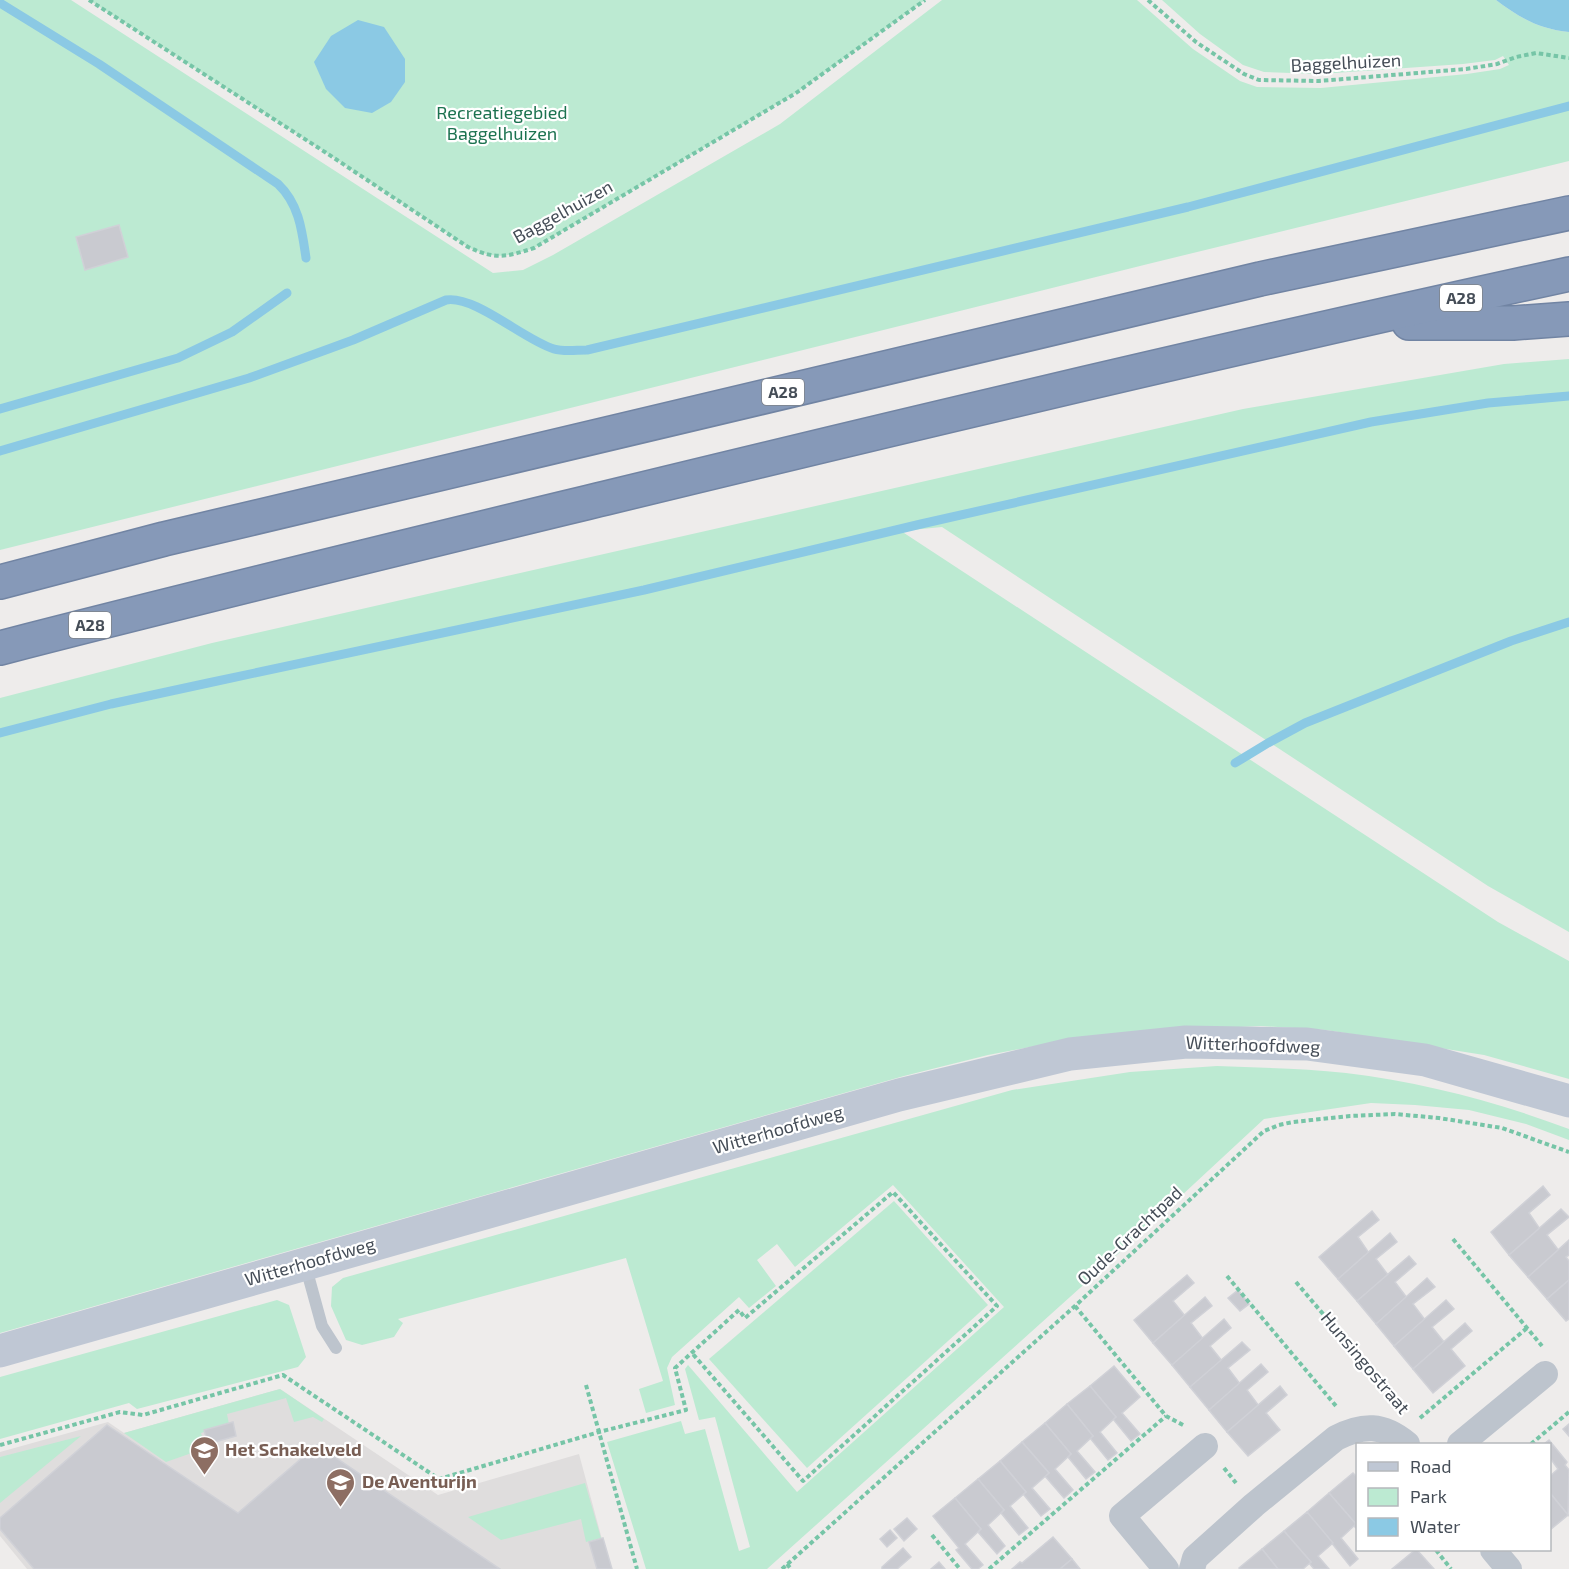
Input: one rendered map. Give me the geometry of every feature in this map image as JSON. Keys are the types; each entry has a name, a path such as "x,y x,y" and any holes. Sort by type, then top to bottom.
{"highway":[{"name":"A28","path":"0,582 175,536 1248,282 1569,213"},
{"name":"A28","path":"0,648 180,601 813,448 1569,274"},
{"name":"A28","path":"1354,322 1513,323 1569,319"}],"street":[{"name":"Witterhoofdweg","path":"0,1351 899,1095 1070,1054 1186,1042 1307,1044 1425,1060 1569,1101"},
{"path":"1461,1443 1547,1365"},
{"name":"Hunsingostraat","path":"1192,1569 1195,1558 1254,1505 1336,1438 1368,1427 1411,1434"},
{"path":"1166,1569 1122,1516 1205,1446"},
{"path":"1494,1551 1509,1569"}],"lane":[{"path":"305,1263 322,1326 336,1348"}],"path":[{"name":"Baggelhuizen","path":"89,0 328,154 468,248 487,256 512,255 534,248 796,93 925,0"},
{"name":"Baggelhuizen","path":"1148,0 1196,42 1244,74 1259,80 1319,81 1466,69 1497,64 1536,53 1569,58"},
{"name":"Oude-Grachtpad","path":"782,1569 1075,1306 1264,1131 1279,1125 1350,1116 1395,1114 1502,1128 1569,1152"},
{"path":"0,1445 120,1412 143,1415 283,1375 439,1479 599,1432 686,1410 675,1368 739,1310 745,1317 893,1192 997,1306 803,1481 692,1353"},
{"path":"1453,1239 1527,1329 1547,1365"},
{"path":"1227,1276 1356,1430"},
{"name":"Hunsingostraat","path":"1296,1282 1407,1414"},
{"path":"1075,1306 1166,1416 1194,1431 1254,1505"},
{"path":"1411,1434 1527,1329"},
{"path":"586,1385 637,1569"},
{"path":"1532,1443 1569,1412"},
{"path":"989,1569 1166,1416"},
{"path":"932,1535 960,1569"},
{"path":"1437,1551 1452,1569"},
{"path":"787,1564 791,1569"}],"shaded area":[{"name":"Het Schakelveld","path":"280,1389 438,1495 579,1454 610,1569 27,1569 0,1536 0,1452 108,1422 124,1433"}],"green space":[{"path":"0,0 71,0 493,273 523,270 553,255 780,124 942,0 1137,0 1193,49 1240,81 1257,87 1321,88 1467,74 1500,69 1509,65 1503,56 1495,60 1463,64 1320,74 1264,72 1243,65 1200,34 1162,0 1496,0 1530,22 1569,32 1569,102 1567,103 1569,103 1569,161 0,550"},
{"name":"Recreatiegebied Baggelhuizen","path":"89,0 925,0 796,93 534,248 501,256 486,254 468,247"},
{"path":"1569,359 1569,932 1488,886 942,527 901,531 1498,922 1569,961 1569,1079 1484,1055 1326,1030 1261,1026 1127,1032 1061,1041 988,1055 904,1076 0,1333 0,698 212,643 1243,409 1504,364"},
{"path":"1217,1066 1330,1071 1403,1082 1487,1102 1569,1129 1569,1140 1526,1124 1469,1110 1415,1105 1371,1103 1264,1119 1139,1235 767,1569 646,1569 607,1442 681,1421 685,1434 705,1429 739,1551 750,1547 715,1417 699,1420 685,1369 688,1365 797,1492 1004,1307 893,1185 795,1267 777,1244 757,1260 776,1286 749,1308 739,1297 672,1357 667,1368 675,1405 646,1413 639,1389 663,1381 626,1258 398,1319 403,1323 394,1337 362,1345 346,1340 331,1306 332,1287 343,1278 1012,1090 1130,1072"},
{"path":"894,1201 988,1305 807,1468 709,1359"},
{"path":"277,1300 289,1305 306,1357 298,1367 137,1409 129,1403 0,1439 0,1377"},
{"path":"280,1389 324,1419 322,1422 313,1417 294,1422 286,1398 227,1414 229,1424 201,1433 206,1448 166,1462 124,1433"},
{"path":"81,1436 0,1503 0,1457"},
{"path":"585,1483 601,1538 586,1542 581,1519 501,1540 468,1517"}],"water":[{"path":"1496,0 1569,0 1569,32 1530,22"},
{"path":"358,20 384,27 405,59 405,82 391,102 372,113 345,108 326,89 314,62 331,36"}],"building":[{"path":"119,225 128,257 85,270 76,237"},
{"path":"1543,1186 1550,1195 1529,1213 1540,1229 1509,1255 1491,1232"},
{"path":"1561,1209 1569,1217 1547,1235 1559,1251 1528,1277 1509,1255"},
{"path":"1372,1211 1379,1220 1358,1237 1369,1253 1338,1279 1319,1257"},
{"path":"1390,1233 1397,1242 1376,1259 1388,1275 1357,1301 1338,1279"},
{"path":"1569,1240 1569,1255 1566,1257 1569,1261 1569,1280 1547,1299 1528,1277"},
{"path":"1409,1256 1416,1264 1395,1282 1407,1298 1376,1324 1357,1301"},
{"path":"1187,1275 1194,1283 1173,1301 1185,1316 1153,1343 1134,1320"},
{"path":"1427,1278 1435,1287 1413,1304 1425,1320 1394,1346 1376,1324"},
{"path":"1569,1280 1569,1319 1566,1321 1547,1299"},
{"path":"1238,1290 1249,1304 1240,1311 1228,1298"},
{"path":"1205,1297 1212,1306 1191,1323 1203,1339 1172,1365 1153,1343"},
{"path":"1446,1300 1454,1309 1432,1327 1444,1342 1413,1369 1394,1346"},
{"path":"1224,1319 1231,1328 1210,1346 1222,1361 1190,1387 1172,1365"},
{"path":"1465,1323 1472,1331 1451,1349 1465,1366 1433,1393 1413,1369"},
{"path":"1242,1342 1250,1350 1228,1368 1240,1384 1209,1410 1190,1387"},
{"path":"1261,1364 1268,1372 1247,1390 1259,1406 1227,1432 1209,1410"},
{"path":"1114,1366 1140,1397 1122,1413 1140,1434 1131,1441 1113,1419 1116,1417 1090,1386"},
{"path":"1090,1386 1116,1417 1100,1432 1117,1453 1108,1460 1090,1438 1093,1436 1067,1404"},
{"path":"1280,1386 1287,1395 1266,1413 1280,1430 1248,1456 1227,1432"},
{"path":"1067,1404 1093,1436 1077,1451 1095,1472 1086,1479 1068,1457 1071,1454 1045,1423"},
{"path":"233,1422 236,1436 208,1444 204,1430"},
{"path":"1045,1423 1071,1454 1055,1469 1073,1490 1064,1498 1045,1476 1049,1473 1022,1442"},
{"path":"1569,1424 1569,1436 1563,1429"},
{"path":"107,1425 238,1513 317,1445 500,1569 34,1569 0,1529 0,1518"},
{"path":"1549,1440 1567,1462 1565,1465 1569,1470 1568,1515 1551,1494 1551,1475 1558,1469 1551,1459 1551,1443 1545,1443"},
{"path":"1022,1442 1049,1473 1032,1488 1050,1509 1041,1516 1023,1494 1026,1492 1000,1461"},
{"path":"1000,1461 1026,1492 1010,1506 1028,1528 1019,1535 1001,1513 1004,1510 978,1479"},
{"path":"1353,1473 1356,1476 1356,1524 1329,1493"},
{"path":"978,1479 1004,1510 988,1525 1005,1546 997,1554 978,1532 981,1529 955,1498"},
{"path":"1329,1493 1356,1524 1341,1538 1358,1559 1350,1566 1307,1512"},
{"path":"1551,1494 1568,1515 1551,1529"},
{"path":"955,1498 981,1529 965,1544 983,1565 978,1569 972,1569 956,1550 959,1548 933,1516"},
{"path":"1307,1512 1333,1543 1318,1556 1329,1569 1314,1569 1309,1563 1311,1562 1284,1531"},
{"path":"907,1518 917,1529 904,1541 894,1529"},
{"path":"890,1530 897,1538 887,1547 880,1539"},
{"path":"1284,1531 1311,1562 1303,1569 1278,1569 1262,1549"},
{"path":"1053,1537 1072,1559 1060,1569 1012,1569 1020,1562 1022,1563"},
{"path":"603,1538 612,1569 597,1569 589,1542"},
{"path":"903,1548 911,1557 897,1569 882,1569 882,1567"},
{"path":"1262,1549 1278,1569 1239,1568"},
{"path":"1414,1551 1418,1551 1434,1569 1392,1569"},
{"path":"1072,1559 1080,1569 1060,1569"},
{"path":"939,1562 945,1569 931,1569"}],"waterway":[{"path":"0,3 99,64 278,184 295,209 306,258"},
{"path":"0,451 249,378 353,340 446,300 458,300 471,304 554,349 587,350 1188,207 1569,106"},
{"path":"0,409 178,358 232,332 287,293"},
{"path":"0,733 111,704 644,590 921,524 1371,422 1488,403 1569,396"},
{"path":"1235,763 1305,723 1511,641 1569,622"}],"place":[{"name":"Het Schakelveld","path":"204,1476"},
{"name":"De Aventurijn","path":"341,1508"}]}
